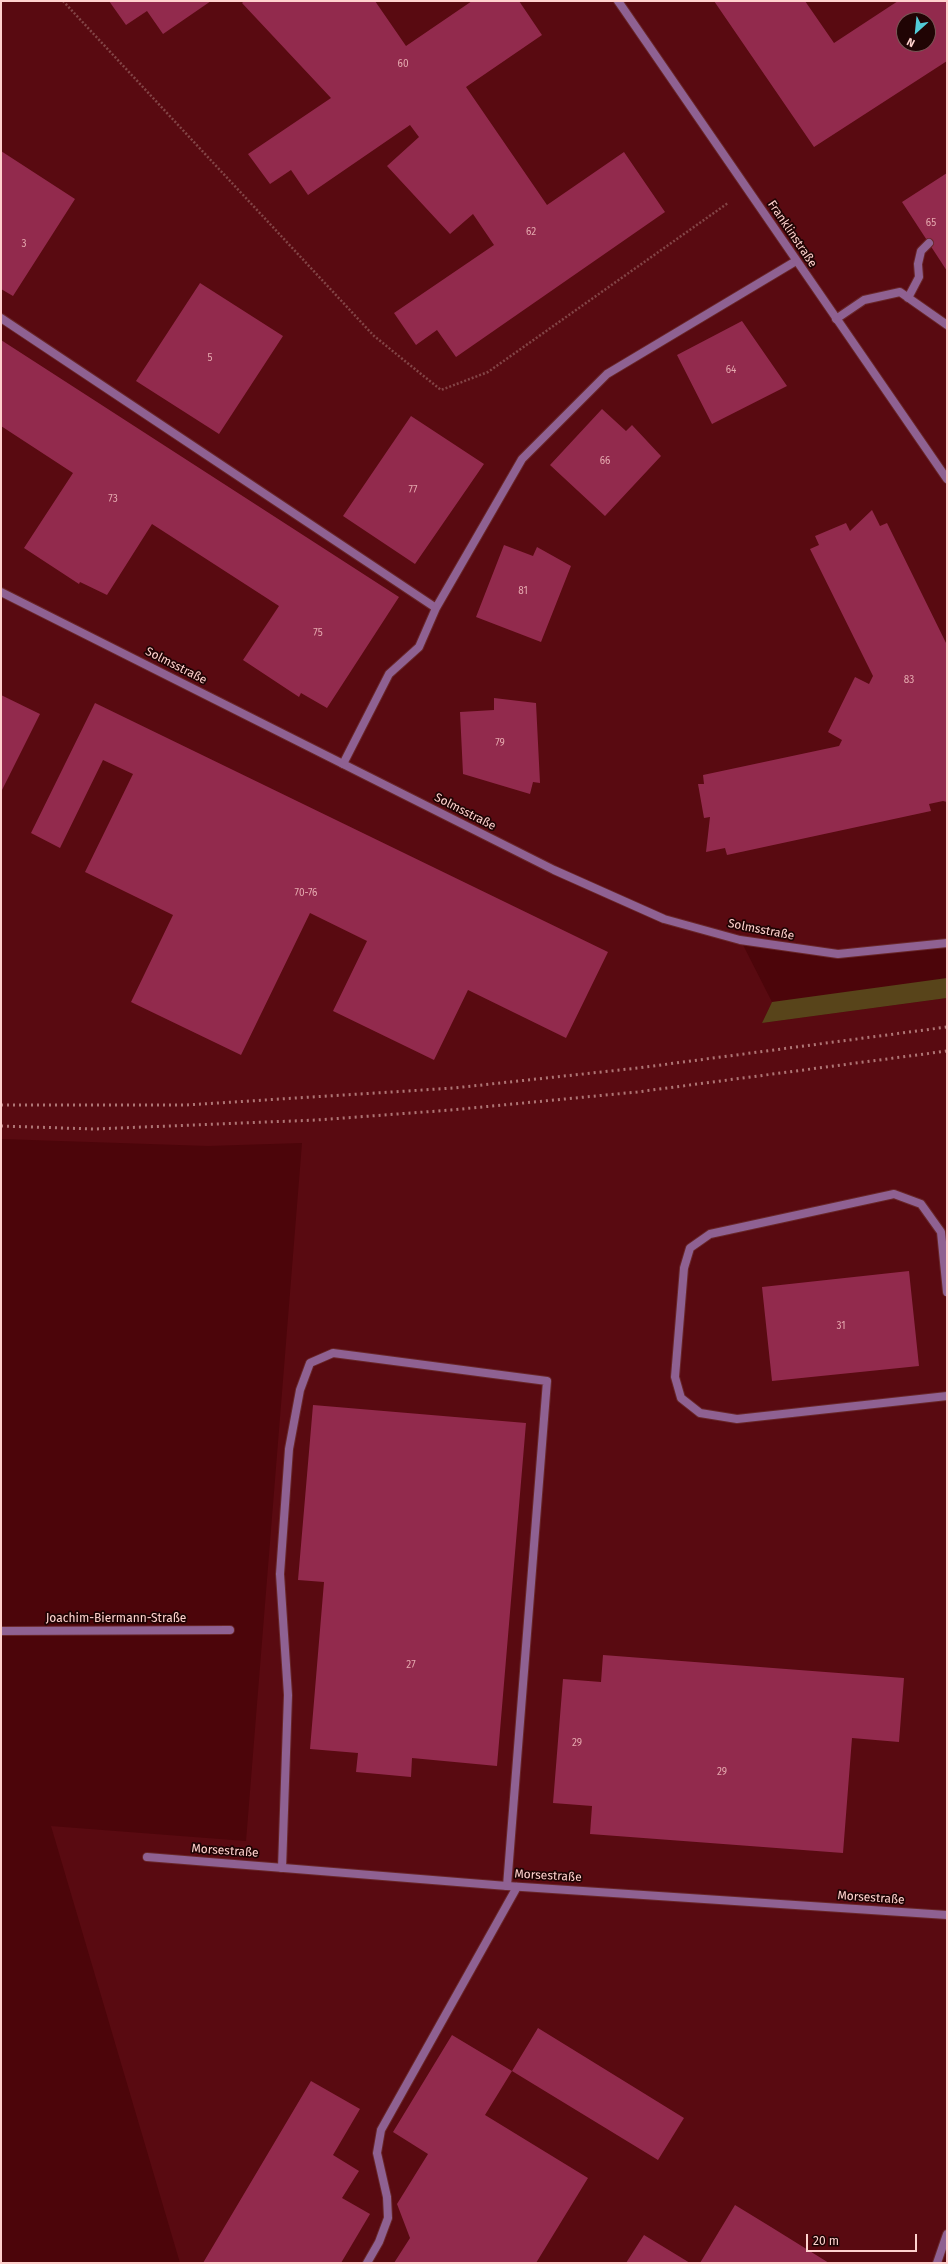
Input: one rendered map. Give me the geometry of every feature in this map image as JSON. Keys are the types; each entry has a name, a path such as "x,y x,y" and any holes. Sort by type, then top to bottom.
{"street":[{"name":"Franklinstraße","path":"618,1 947,479"},
{"path":"908,298 919,277 918,264 921,251 929,243"},
{"path":"343,764 389,674 419,647 436,608 522,459 607,374 796,261"},
{"path":"836,319 864,300 900,292 947,325"},
{"path":"1,318 436,608"},
{"name":"Solmsstraße","path":"1,592 554,870 664,919 740,940 838,954 947,943"},
{"path":"947,1292 941,1232 921,1204 894,1194 710,1234 690,1248 684,1268 675,1376 682,1398 700,1413 737,1419 947,1396"},
{"path":"282,1868 288,1695 280,1574 290,1449 300,1390 310,1363 333,1353 547,1381 507,1886"},
{"name":"Joachim-Biermann-Straße","path":"1,1631 230,1630"},
{"name":"Morsestraße","path":"147,1857 518,1887 947,1915"},
{"path":"367,2263 379,2242 388,2218 387,2197 377,2153 381,2130 518,1887"},
{"path":"936,2263 947,2234"}],"path":[{"path":"63,1 374,336 441,390 488,372 747,190"}],"shaded area":[{"path":"1,1 947,1 947,943 838,954 741,941 772,1002 762,1023 947,998 947,2263 180,2263 51,1826 246,1841 302,1143 208,1146 1,1139"},
{"path":"947,978 947,998 762,1023 772,1002"}],"building":[{"path":"109,1 211,1 163,34 147,11 126,25"},
{"path":"244,1 375,1 406,46 472,1 519,1 542,35 466,87 547,205 624,152 665,212 456,357 437,330 416,345 394,313 494,245 473,214 450,234 387,166 419,137 410,125 308,195 291,170 270,184 248,154 331,98 242,3"},
{"path":"714,1 805,1 834,43 898,1 947,1 947,61 814,147"},
{"path":"1,151 75,199 13,296 1,289"},
{"path":"947,173 947,271 902,202"},
{"path":"200,283 283,336 219,434 136,381"},
{"path":"742,321 787,386 712,424 677,355"},
{"path":"1,340 399,597 327,708 301,693 299,697 243,660 279,606 152,524 107,595 80,582 79,584 24,548 73,473 1,426"},
{"path":"602,409 626,431 632,425 661,456 605,516 550,465"},
{"path":"411,416 484,464 415,564 343,516"},
{"path":"872,510 880,526 887,523 947,645 947,802 943,801 929,804 931,811 727,855 725,848 706,852 710,817 704,818 698,784 704,784 703,775 839,746 842,740 828,732 855,677 869,684 873,676 810,549 819,545 815,536 846,523 850,531"},
{"path":"504,545 533,556 537,547 571,566 541,642 476,617"},
{"path":"1,695 40,714 1,792"},
{"path":"494,698 536,703 540,783 533,782 530,794 463,774 460,712 494,710"},
{"path":"95,703 608,952 566,1038 468,990 434,1060 333,1011 367,941 310,913 241,1055 131,1002 173,915 85,872 133,774 103,760 60,848 31,833"},
{"path":"909,1271 919,1366 772,1381 762,1287"},
{"path":"313,1405 526,1423 497,1766 412,1758 411,1777 356,1772 358,1753 310,1749 324,1582 298,1580"},
{"path":"603,1655 904,1678 899,1742 852,1738 843,1853 590,1834 592,1806 553,1803 563,1679 601,1682"},
{"path":"538,2028 684,2118 658,2160 512,2071"},
{"path":"452,2035 512,2071 485,2115 588,2178 536,2263 394,2263 410,2238 397,2204 428,2154 393,2132"},
{"path":"311,2081 360,2109 333,2155 359,2171 342,2198 370,2214 341,2263 203,2263"},
{"path":"735,2205 771,2227 829,2263 700,2263"},
{"path":"644,2235 690,2263 626,2263"}],"railway":[{"path":"1,1105 186,1105 454,1088 638,1068 947,1027"},
{"path":"1,1126 94,1129 317,1120 451,1110 637,1092 947,1051"}]}
